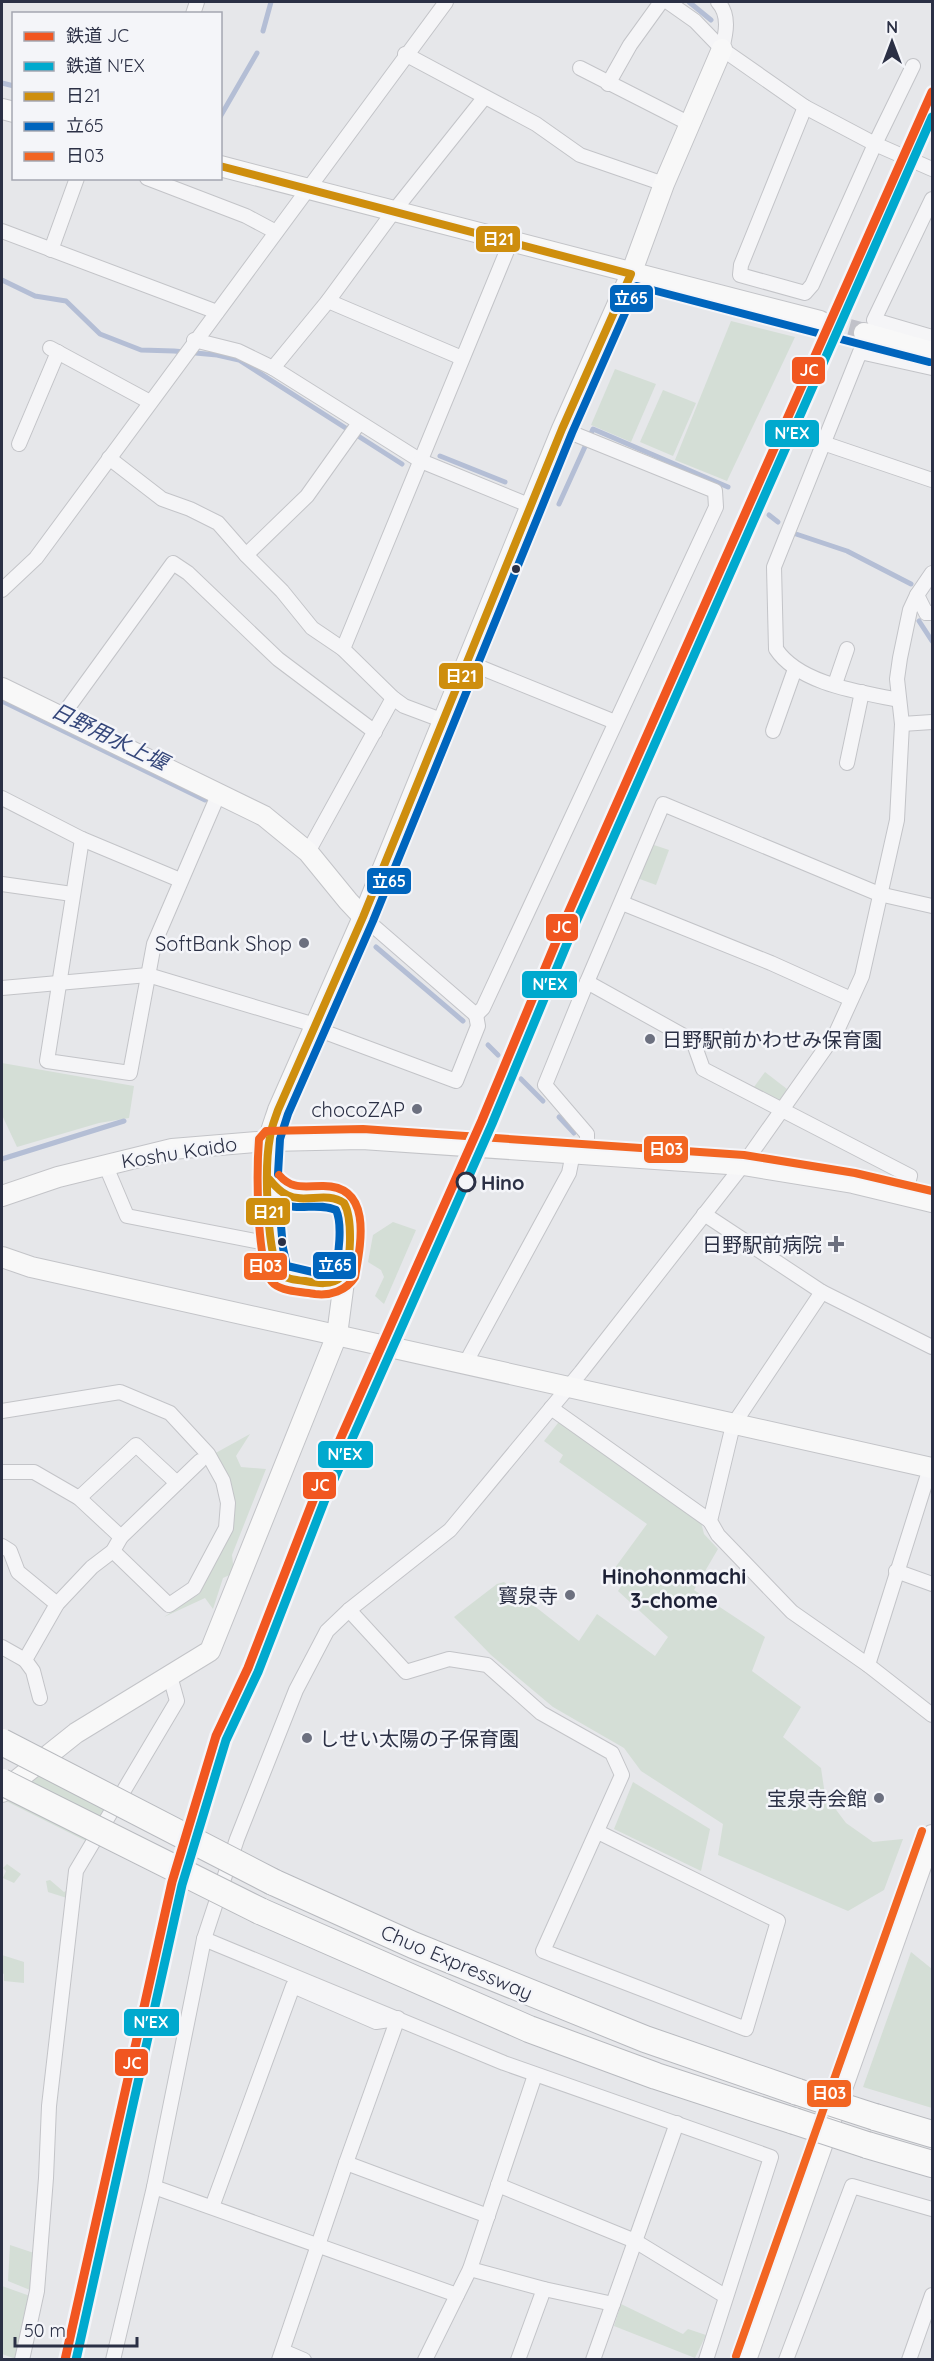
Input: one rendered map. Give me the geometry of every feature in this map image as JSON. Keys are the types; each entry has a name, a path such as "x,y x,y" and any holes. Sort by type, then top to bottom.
{"highway":[{"name":"Chuo Expressway","path":"2,1742 273,1882 413,1945 645,2039 798,2092 933,2134"},
{"name":"Chuo Expressway","path":"2,1782 260,1911 529,2029 656,2076 867,2145 933,2164"}],"street":[{"path":"2,590 36,558 405,54 446,2"},
{"path":"608,84 630,45 661,2"},
{"path":"668,2 695,21 722,49 805,107 875,144 933,169"},
{"path":"345,1274 333,1283 321,1284 279,1274 275,1268 271,1235 269,1141 278,1110 363,916 562,429 631,274 664,184 722,49 726,31 725,9 718,2"},
{"path":"405,54 536,124 580,155 664,184"},
{"path":"805,107 741,265 740,275 805,293 812,285 875,144 913,66"},
{"path":"580,68 690,124"},
{"path":"273,368 328,301 394,211 484,98"},
{"path":"222,167 820,321"},
{"path":"51,250 76,180"},
{"path":"152,180 246,216 276,232"},
{"path":"932,202 874,320 933,337"},
{"path":"2,231 217,312"},
{"path":"343,649 511,241"},
{"path":"328,301 462,358"},
{"path":"864,333 933,352"},
{"path":"189,348 238,351 273,368 355,429 421,461 531,506"},
{"path":"19,444 54,350 150,402"},
{"path":"899,700 862,692 803,674 782,658 776,648 774,567 860,351 933,369"},
{"path":"246,555 307,496 355,429"},
{"path":"476,1015 483,1008 716,507 715,491 562,429"},
{"path":"823,443 933,480"},
{"path":"110,458 162,499 190,509 218,524 282,591 312,628 343,649 404,706 444,721"},
{"path":"62,716 173,563 188,573 278,659 375,732"},
{"path":"113,2360 154,2187 204,1939 237,1839 296,1690 327,1631 349,1610 450,1530 551,1408 743,1165 836,1033 862,976 897,820 902,723 897,679 900,658 910,610 917,595 933,573"},
{"path":"917,595 926,612 933,613"},
{"path":"835,684 847,648"},
{"path":"467,662 615,722"},
{"path":"773,731 795,669"},
{"path":"2,688 264,816 308,852 363,916 476,1015 478,1026 456,1081 315,1026 148,975 60,981 2,988"},
{"path":"848,763 862,692"},
{"path":"308,852 393,698"},
{"path":"902,723 933,722"},
{"path":"82,839 47,1061 130,1073 154,944 219,793"},
{"path":"2,798 82,839 180,880"},
{"path":"469,1356 569,1173 573,1153 586,1143 587,1134 545,1085 663,804 879,894 933,906"},
{"path":"2,884 72,894"},
{"path":"622,903 771,963 851,999"},
{"path":"587,982 693,1041 703,1069 775,1104 782,1111 909,1176 905,1195"},
{"name":"Koshu Kaido","path":"2,1196 57,1177 172,1149 269,1141 362,1139 743,1165 834,1179 933,1202"},
{"path":"105,1164 127,1216 271,1235"},
{"path":"2,1792 76,1733 170,1677 210,1650 336,1335 349,1245 348,1210 341,1200 332,1197 295,1198 286,1195 269,1179"},
{"path":"271,1235 295,1198"},
{"path":"704,1214 822,1292 933,1347"},
{"path":"2,1257 31,1267 336,1335 469,1356 568,1387 931,1468 896,1571 868,1665"},
{"path":"321,1284 337,1299 340,1308"},
{"path":"710,1521 733,1425 822,1292"},
{"path":"2,1411 120,1392 170,1413 208,1454 223,1481 228,1503 226,1528 194,1588 169,1605 113,1551"},
{"path":"551,1408 710,1521 718,1535 792,1611 933,1715"},
{"path":"79,1498 136,1445 177,1483"},
{"path":"25,1660 57,1605 92,1567 113,1551 121,1537 200,1461"},
{"path":"2,1472 34,1472 79,1498 121,1537"},
{"path":"2,1546 10,1551 18,1572 57,1605"},
{"path":"896,1571 933,1584"},
{"path":"349,1610 406,1672 449,1659 487,1665 541,1713 612,1753 622,1775 543,1951 746,2029 778,1921 598,1832"},
{"path":"2,1647 25,1660 33,1671 40,1698"},
{"path":"22,2360 37,2290 49,2106 76,1871 177,1701 170,1677"},
{"path":"746,2360 933,1835"},
{"path":"204,1939 535,2075 771,2157 706,2360"},
{"path":"212,2207 293,1986 376,2022 398,2018"},
{"path":"304,2360 281,2355 398,2018"},
{"path":"425,2360 470,2269 535,2075"},
{"path":"594,2360 677,2123"},
{"path":"346,2163 488,2216"},
{"path":"498,2185 635,2241 725,2296"},
{"path":"786,2360 852,2186 933,2209"},
{"path":"154,2187 457,2295"},
{"path":"470,2269 544,2289 613,2304"},
{"path":"518,2360 544,2289"},
{"path":"909,2360 933,2295"}],"shaded area":[{"path":"731,321 795,337 727,481 675,460"},
{"path":"615,369 656,384 631,442 591,425"},
{"path":"663,390 696,403 673,456 640,442"},
{"path":"651,844 669,850 656,885 637,878"},
{"path":"2,1063 134,1086 129,1118 99,1123 17,1147 2,1115"},
{"path":"765,1072 787,1089 779,1102 754,1087"},
{"path":"393,1222 416,1230 384,1304 375,1296 384,1277 381,1270 368,1262 373,1235"},
{"path":"566,1422 700,1518 704,1534 718,1549 694,1590 765,1637 752,1671 801,1707 783,1737 821,1768 825,1795 846,1823 873,1842 903,1839 884,1890 848,1911 718,1855 723,1824 641,1771 624,1748 553,1707 491,1655 454,1617 497,1584 504,1582 579,1641 597,1614 655,1656 668,1637 618,1591 622,1585 609,1576 647,1524 559,1462 563,1455 544,1441 558,1423"},
{"path":"250,1434 236,1456 241,1467 266,1469 232,1555 234,1573 223,1578 213,1609 205,1598 164,1617 199,1594 227,1532 212,1455"},
{"path":"46,1759 117,1795 86,1841 4,1800"},
{"path":"633,1782 710,1829 701,1871 614,1829"},
{"path":"7,1864 21,1874 14,1883 3,1878 6,1871 3,1868"},
{"path":"50,1880 64,1892 70,1889 70,1899 48,1892 46,1881"},
{"path":"911,1952 932,1969 932,2108 863,2087"},
{"path":"2,1955 24,1962 24,1983 4,1981"},
{"path":"10,2245 34,2253 30,2290 8,2281"},
{"path":"2,2286 30,2296 16,2359 2,2354"},
{"path":"621,2304 683,2334 688,2329 706,2335 695,2358 614,2326"}],"waterway":[{"path":"263,31 271,2"},
{"path":"689,2 711,20"},
{"path":"222,114 257,53"},
{"path":"2,83 12,86"},
{"path":"2,280 35,296 66,301 100,334 141,350 217,355 239,360 402,464"},
{"path":"559,504 593,429 728,487"},
{"path":"440,456 505,482"},
{"path":"769,515 778,522"},
{"path":"796,534 847,551 911,584"},
{"path":"919,621 932,641"},
{"name":"日野用水上堰","path":"2,701 205,800"},
{"name":"日野用水上堰","path":"376,947 463,1021"},
{"name":"日野用水上堰","path":"488,1045 498,1055"},
{"name":"日野用水上堰","path":"521,1079 543,1101"},
{"name":"日野用水上堰","path":"559,1117 574,1133"},
{"path":"2,1159 124,1121"}],"tunnel":[{"path":"820,321 864,333"}],"rail line":[{"name":"JC","path":"65,2360 172,1882 216,1736 248,1668 314,1498 482,1120 566,918 932,92"},
{"name":"N'EX","path":"76,2360 182,1885 226,1740 258,1672 324,1502 492,1124 576,922 932,117"}],"transit line":[{"name":"日21","path":"222,167 631,274 562,429 363,917 272,1127 267,1167 268,1205 271,1243 278,1272 290,1279 324,1283 337,1280 345,1271 349,1252 349,1219 344,1203 330,1198 301,1198 287,1195 269,1179"},
{"name":"立65","path":"278,1174 280,1139 288,1114 373,921 572,433 637,286 929,362"},
{"name":"日03","path":"279,1175 294,1185 338,1188 350,1195 356,1205 361,1233 355,1277 342,1289 321,1294 283,1289 274,1284 268,1275 260,1238 258,1192 259,1139 266,1131 363,1129 744,1155 855,1173 932,1191"},
{"name":"立65","path":"279,1203 293,1207 322,1207 336,1210 339,1240 333,1269 317,1273 287,1266 279,1203"},
{"name":"日03","path":"736,2356 922,1831"}],"place":[{"name":"SoftBank Shop","path":"304,943"},
{"name":"日野駅前かわせみ保育園","path":"650,1039"},
{"name":"chocoZAP","path":"417,1109"},
{"name":"Hino","path":"466,1182"},
{"name":"日野駅前病院","path":"836,1244"},
{"name":"寳泉寺","path":"570,1595"},
{"name":"しせい太陽の子保育園","path":"307,1738"},
{"name":"宝泉寺会館","path":"879,1798"}],"district":[{"name":"Hinohonmachi 3-chome","path":"674,1588"}]}
